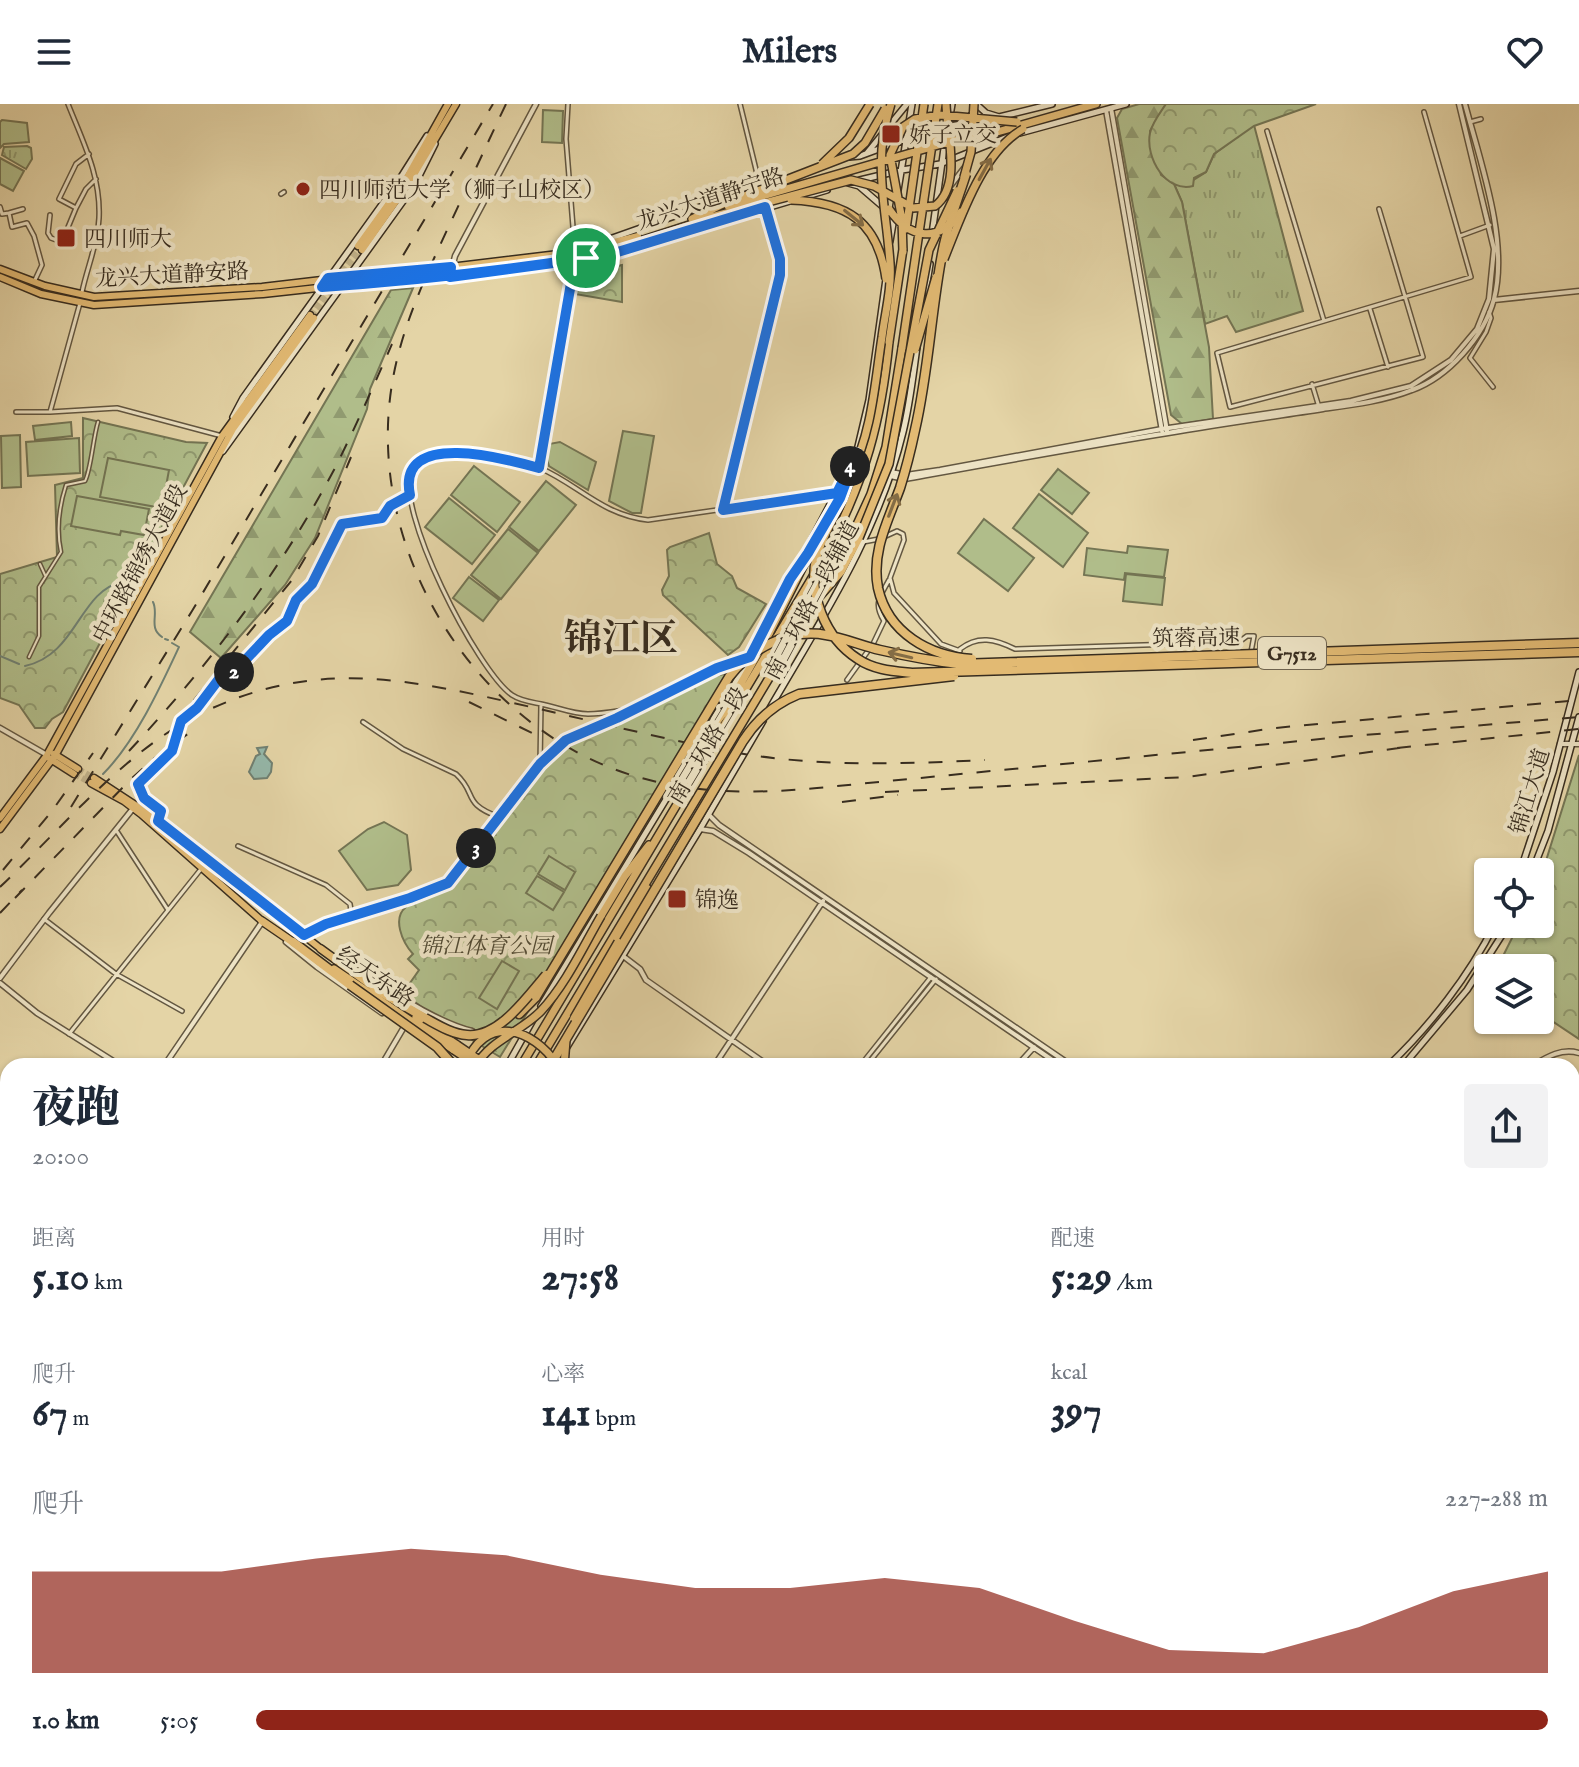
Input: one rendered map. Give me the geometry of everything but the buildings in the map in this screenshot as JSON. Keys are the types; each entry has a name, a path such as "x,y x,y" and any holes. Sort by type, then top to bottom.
{"highway":[{"path":"806,173 837,152 870,104"},
{"path":"708,218 853,154 865,143 890,104"},
{"path":"890,104 881,145 881,193 890,262 887,304 873,397 860,452 816,556 814,580 818,603 834,636 858,659 888,670 912,673 1006,664"},
{"name":"南三环路二段","path":"526,1058 820,565 852,503 868,459 883,398 924,104"},
{"name":"南三环路二段","path":"541,1058 843,555 871,494 886,447 938,104"},
{"path":"692,219 729,207 781,200 851,180 874,186 913,208 935,206 948,191 949,104"},
{"path":"974,104 971,152 943,250 916,429 877,550 876,575 886,611 899,628 922,646 935,652 1006,664"},
{"path":"990,136 1017,122 1080,104"},
{"path":"990,136 1097,104"},
{"path":"811,606 841,572 861,540 889,464 906,383 931,291 971,198 993,156 1017,132 1097,104"},
{"path":"903,252 902,220 890,155 903,127 915,119 940,115 1017,122"},
{"name":"龙兴大道静宁路","path":"729,207 990,136"},
{"path":"906,383 921,282 929,250 966,174"},
{"path":"881,193 898,221 911,231 923,234 943,231 954,222 971,198"},
{"path":"781,200 826,202 850,212 859,220 871,233 882,253 888,286 887,304"},
{"path":"691,758 727,708 770,632 853,470"},
{"path":"825,525 852,503"},
{"path":"468,1058 470,1053 536,997 714,699 740,663 757,649 786,638 825,634 879,650 937,661 1006,664"},
{"name":"筑蓉高速","path":"1006,664 1579,643"},
{"name":"筑蓉高速","path":"1006,664 1579,652"},
{"path":"557,1058 743,741 759,719 778,703 799,694 1006,664"},
{"path":"483,1058 489,1049 518,1030 544,1007 640,854 659,835"},
{"path":"565,1058 569,1028 670,842"},
{"name":"经天东路","path":"262,921 456,1048"},
{"path":"377,990 425,1018 470,1035 491,1029 509,1014 572,939"},
{"path":"293,942 437,1047 446,1058"},
{"name":"经天东路","path":"321,949 456,1048"},
{"path":"490,1036 510,1030 522,1032 541,1044 548,1058"},
{"path":"456,1048 468,1058"},
{"path":"456,1048 474,1058"}],"main road":[{"path":"312,316 328,278 359,249 440,134 456,104"},
{"path":"860,156 868,153 910,104"},
{"name":"南三环路二段辅道","path":"511,1058 750,657 856,455 869,400 890,240 908,138 910,104"},
{"name":"南三环路二段辅道","path":"557,1058 709,815 861,540 890,474 910,398 949,104"},
{"path":"974,104 986,113 1000,117"},
{"path":"575,256 615,235 709,206 824,162 860,156 933,129 1052,104"},
{"path":"586,258 598,258 848,183 940,164 990,136 1126,104"},
{"path":"353,279 359,249 401,188 447,106"},
{"path":"848,183 859,186 888,211 890,240"},
{"path":"894,221 900,208 910,198 918,197 925,200 934,216"},
{"name":"龙兴大道静宁路","path":"342,285 353,279 451,267 575,256 586,258 708,218"},
{"name":"龙兴大道静宁路","path":"353,279 413,281 575,256 692,219"},
{"name":"龙兴大道静安路","path":"0,269 94,305 270,294 342,285"},
{"name":"龙兴大道静安路","path":"0,277 41,294 80,299 262,287 328,278 353,279"},
{"path":"312,316 342,285"},
{"name":"中环路锦绣大道段","path":"0,829 49,758 222,436 312,316"},
{"name":"中环路锦绣大道段","path":"56,754 233,429 312,316"},
{"name":"锦江大道","path":"1525,858 1536,831 1579,672"},
{"name":"锦江大道","path":"1537,858 1576,741 1579,717"},
{"path":"56,754 76,772 49,758 56,754"},
{"name":"中环路锦绣大道段","path":"0,818 49,758"},
{"name":"经天东路","path":"93,781 158,821 321,949"},
{"name":"经天东路","path":"135,806 262,921"},
{"path":"1396,1058 1425,1027 1487,938"},
{"path":"1410,1058 1467,990 1500,938"}],"street":[{"path":"50,412 99,220 96,179 68,104"},
{"path":"450,277 451,267 536,104"},
{"path":"539,468 575,256 566,139 568,104"},
{"path":"723,510 780,275 780,259 740,104"},
{"path":"890,474 905,479 1164,431 1319,408 1411,386 1451,360 1477,329 1492,300 1492,224 1470,122 1462,104"},
{"path":"1462,104 1492,224"},
{"path":"1109,109 1164,431"},
{"path":"1379,209 1405,297 1423,357 1230,407 1217,353 1369,308 1405,297 1471,277 1424,112"},
{"path":"1470,122 1481,119"},
{"path":"1267,131 1324,321"},
{"path":"935,206 990,136"},
{"path":"76,208 59,199 76,164 89,154"},
{"path":"823,191 830,182 824,162"},
{"path":"50,215 48,233 59,241 64,237 90,183 96,179"},
{"path":"0,207 2,214 23,209"},
{"path":"9,213 12,227 27,223 34,236 42,265 34,282"},
{"path":"1460,236 1492,224"},
{"path":"1492,300 1579,291"},
{"path":"1369,308 1388,367"},
{"path":"1487,311 1491,318 1486,332 1470,358 1493,387"},
{"path":"1312,384 1319,408"},
{"path":"16,412 117,408 222,436"},
{"path":"29,657 41,624 37,599 39,587 61,552 58,523 66,485 85,481 98,422"},
{"path":"634,709 586,714 521,700 510,694 486,666 431,564 410,495 412,468 426,457 464,453 539,468 623,517 648,520 837,493"},
{"path":"790,579 840,498 856,455"},
{"path":"158,821 161,811 144,798 138,784 172,751 181,721 197,708 219,679 234,672 287,621 296,600 312,584 342,524 382,518 390,506 410,495"},
{"path":"847,680 884,621 877,604 904,540 903,534 897,531 878,540 861,540"},
{"path":"40,564 46,576"},
{"path":"890,578 900,603 930,629 941,644 960,649"},
{"path":"960,649 971,641 999,641 1015,649 1239,642 1247,636 1254,636 1248,664"},
{"path":"960,649 969,673"},
{"path":"304,935 326,924 448,883 540,764 566,740 717,668 750,657"},
{"path":"540,764 541,704"},
{"path":"363,722 403,749 456,774 475,804 499,817"},
{"path":"0,728 49,758"},
{"path":"1561,741 1576,741"},
{"path":"108,1058 69,1034 0,980 44,919 135,806"},
{"path":"709,815 712,821 934,978 1058,1058"},
{"path":"700,829 713,831 824,900"},
{"path":"116,830 168,910"},
{"path":"238,846 326,885 350,904 352,917"},
{"path":"69,1034 202,868"},
{"path":"719,1058 824,900"},
{"path":"44,919 116,974 182,1011"},
{"path":"169,1058 262,921 317,967 447,1058"},
{"path":"321,949 459,1028 522,1037"},
{"path":"623,956 640,969 646,980 757,1058"},
{"path":"869,1058 934,978"},
{"path":"386,1058 404,1027"},
{"path":"471,1058 476,1044 472,1031"},
{"path":"1024,1058 1035,1045"},
{"path":"1035,1045 1051,1058"},
{"path":"1547,1058 1570,1050 1579,1053"}],"green space":[{"path":"1139,104 1166,104 1150,131 1161,175 1174,184 1182,202 1209,347 1213,419 1182,424 1171,415 1117,118 1122,109"},
{"path":"1166,104 1316,104 1254,126 1214,154 1206,172 1194,178 1193,186 1183,187 1166,179 1151,153 1151,129"},
{"path":"543,110 563,111 562,143 542,142"},
{"path":"2,120 27,123 29,142 4,144 0,148"},
{"path":"1254,125 1303,311 1236,332 1227,316 1205,324 1182,202 1174,184 1184,186 1206,172 1214,154"},
{"path":"4,147 31,148 32,159 26,169 2,155"},
{"path":"0,158 24,171 13,191 0,184"},
{"path":"622,265 622,302 575,294 586,274"},
{"path":"413,288 370,389 367,409 315,538 285,585 221,658 190,632 391,290"},
{"path":"83,418 186,442 207,443 63,712 45,728 35,728 19,705 0,698 0,574 57,557 55,485 83,478"},
{"path":"71,422 72,436 35,440 33,426"},
{"path":"623,431 654,436 641,513 632,513 609,501"},
{"path":"20,435 21,487 2,488 1,436"},
{"path":"79,438 80,473 28,476 26,442"},
{"path":"560,442 596,462 588,490 549,466 546,456 549,444"},
{"path":"108,458 169,470 162,508 100,497"},
{"path":"474,466 520,502 497,532 451,495"},
{"path":"1058,469 1089,493 1072,514 1041,490"},
{"path":"546,481 576,505 539,551 509,527"},
{"path":"1039,494 1088,533 1063,567 1013,528"},
{"path":"77,496 149,509 144,535 121,531 120,535 71,526"},
{"path":"449,498 495,535 472,564 425,527"},
{"path":"984,519 1034,558 1008,591 958,553"},
{"path":"508,529 538,553 501,599 471,575"},
{"path":"709,533 717,564 732,576 737,588 766,604 739,647 728,655 663,595 662,590 669,576 667,550"},
{"path":"1128,546 1168,550 1164,577 1125,573 1124,580 1084,575 1087,548 1127,553"},
{"path":"1126,574 1165,578 1162,605 1123,601"},
{"path":"469,577 499,600 483,621 453,598"},
{"name":"锦江体育公园","path":"737,671 500,1057 439,1020 403,993 419,970 408,959 413,954 400,930 405,902 453,882 562,745 649,708 711,677"},
{"path":"1579,755 1579,1039 1554,1022 1554,954 1504,954 1512,938 1554,938 1554,858 1547,858"},
{"path":"384,822 407,835 411,870 398,885 367,890 339,851 368,829"},
{"path":"549,856 575,872 565,890 538,874"},
{"path":"537,876 564,892 553,910 526,893"},
{"path":"502,961 519,971 497,1009 479,998"}],"shaded area":[{"path":"267,747 264,754 272,763 271,772 267,778 254,779 249,772 260,754 257,748"}],"waterway":[{"path":"25,666 42,660 56,650 96,597 122,582"},
{"path":"153,602 156,629 162,637"},
{"path":"103,774 126,746 155,697 179,647 172,643"},
{"path":"0,656 19,664"}],"tunnel":[{"path":"310,315 358,246"},
{"path":"314,318 362,250"},
{"path":"78,769 94,778"},
{"path":"74,774 91,783"}],"railway":[{"path":"71,807 192,611 493,104"},
{"path":"506,104 430,267 407,324 392,384 388,446 396,507 414,567 442,622 478,673 523,716 574,751 631,775 677,786 724,791 770,791 1579,717"},
{"path":"129,751 215,651 292,543 336,466 392,344"},
{"path":"176,722 292,580 318,536 351,457"},
{"path":"0,887 120,770 173,729 243,696 284,685 325,679 405,682 446,689 686,743 800,761 923,763 985,760"},
{"path":"1193,740 1275,728 1579,700"},
{"path":"469,702 534,734"},
{"path":"1397,748 1579,729"},
{"path":"15,898 130,780 189,733"},
{"path":"885,792 1187,777 1406,747"},
{"path":"3,870 52,811 93,753"},
{"path":"842,802 898,795"},
{"path":"0,913 22,890"}],"place":[{"name":"娇子立交","path":"891,134"},
{"name":"四川师范大学（狮子山校区）","path":"303,189"},
{"name":"四川师大","path":"66,238"},
{"name":"锦逸","path":"677,899"}],"district":[{"name":"锦江区","path":"621,638"}],"route":[{"path":"586,258 450,277 322,287 328,278 451,267 450,277 575,260 539,468 464,453 441,454 417,462 410,474 410,495 390,506 382,518 342,524 312,584 296,600 287,621 234,672 219,679 197,708 181,721 172,751 138,784 144,798 161,811 158,821 304,935 326,924 448,883 553,749 576,734 617,718 717,668 750,657 790,579 840,498 856,455 837,493 723,510 780,275 780,259 765,207 598,258 586,258"}]}
